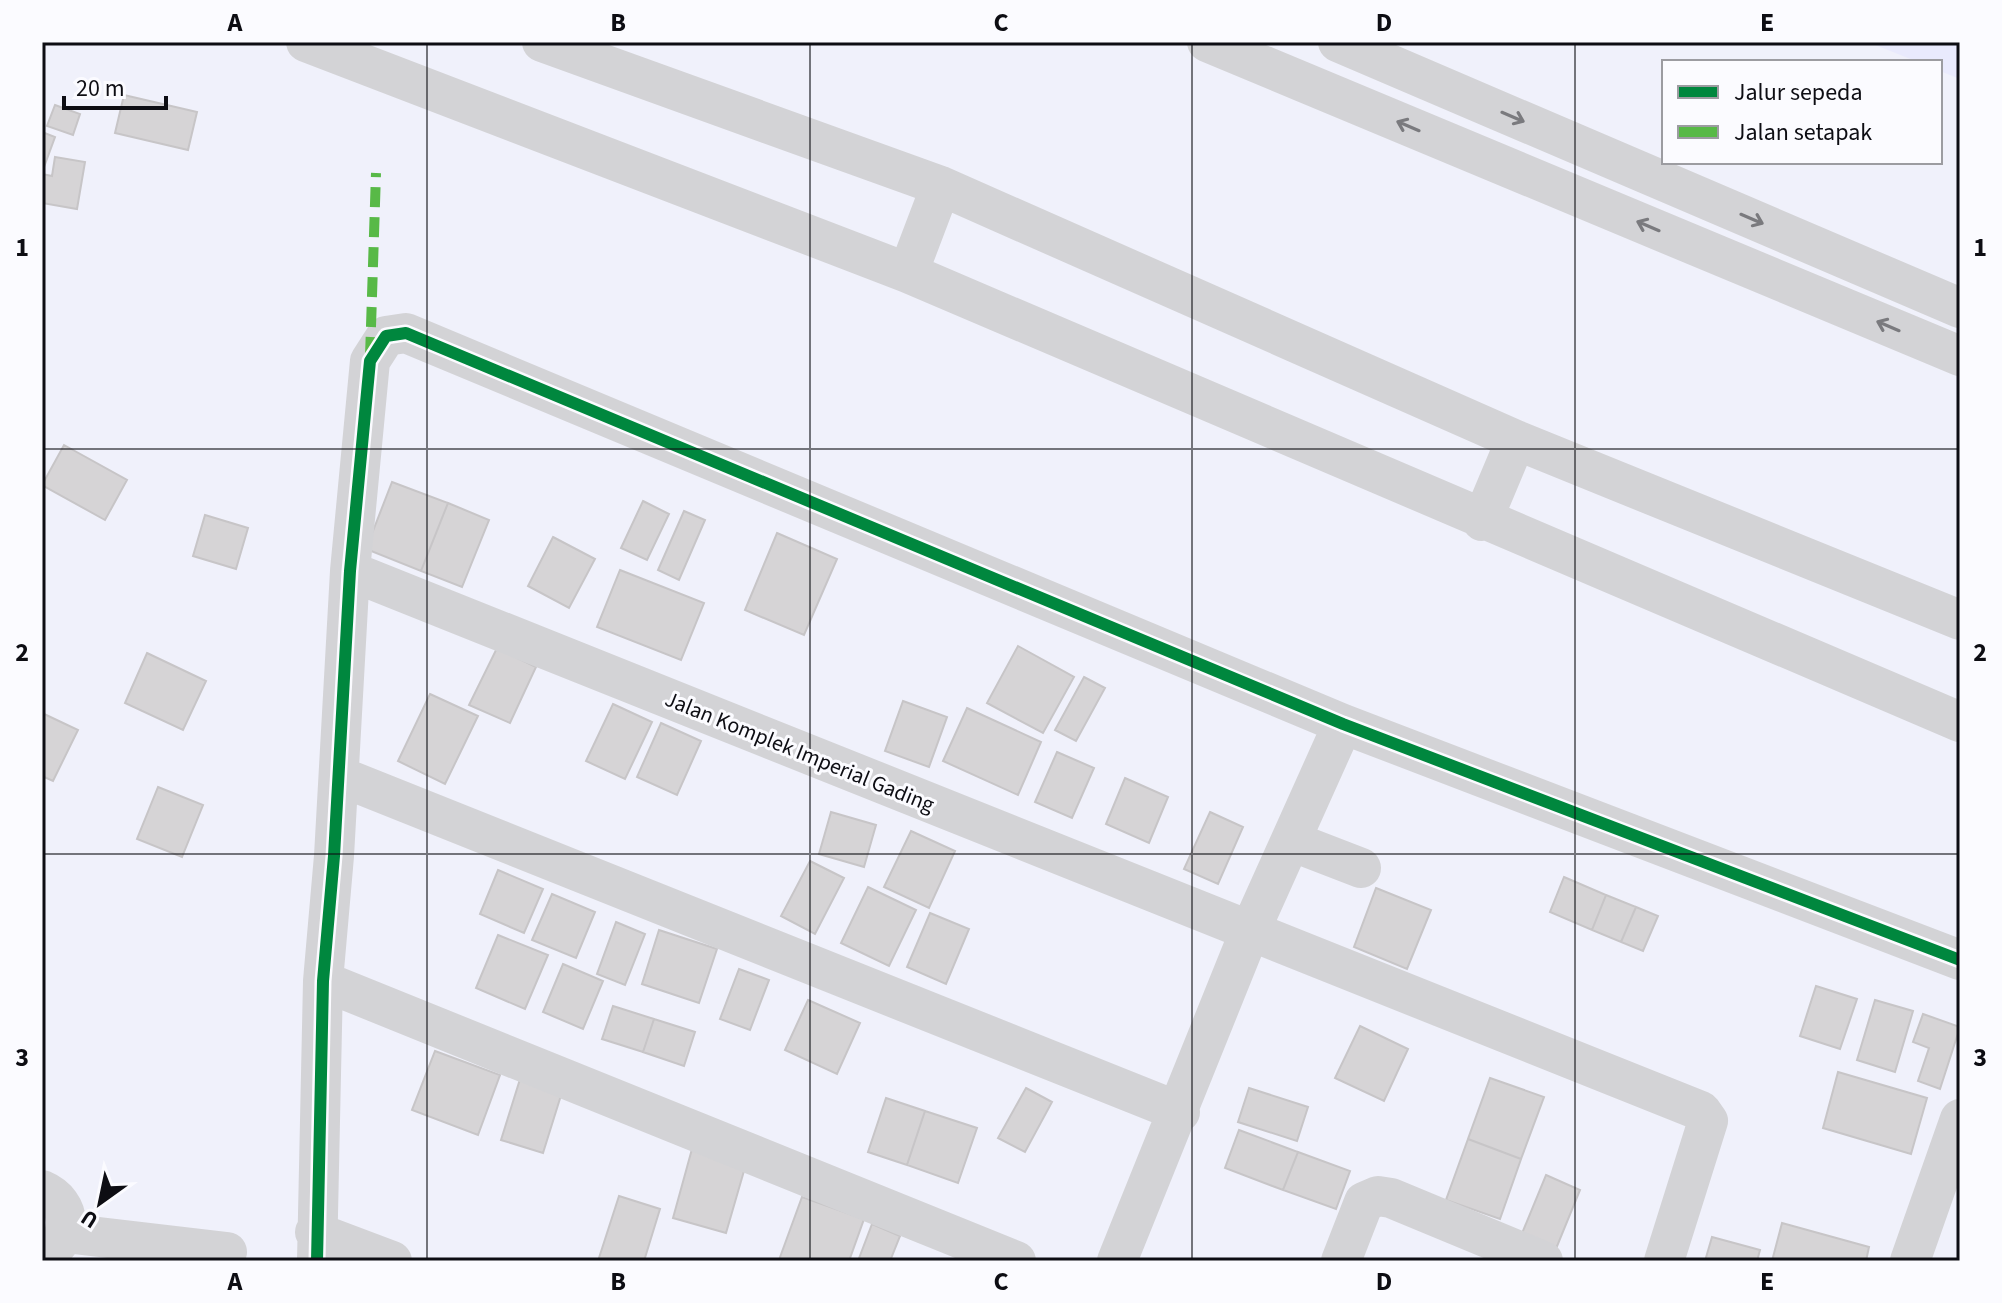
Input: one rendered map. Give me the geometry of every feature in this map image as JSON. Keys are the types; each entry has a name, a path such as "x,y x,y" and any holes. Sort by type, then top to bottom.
{"street":[{"path":"306,42 908,273 1482,521 1960,722"},
{"path":"542,42 941,186 1516,440 1960,620"},
{"path":"1207,42 1266,53 1960,356"},
{"path":"1338,42 1960,308"},
{"path":"908,273 941,186"},
{"path":"392,1261 316,1246 323,981 339,776 350,571 370,361 386,336 406,333 1343,724 1960,960"},
{"path":"1482,521 1516,440"},
{"name":"Jalan Komplek Imperial Gading","path":"350,571 1706,1115 1708,1121 1664,1261"},
{"path":"1117,1261 1180,1112 1250,931 1343,724"},
{"path":"339,776 1180,1112"},
{"path":"1291,841 1361,868"},
{"path":"323,981 1016,1261"},
{"path":"1911,1261 1960,1119"},
{"path":"42,1190 61,1203 65,1212 54,1244 227,1252"},
{"path":"1341,1261 1364,1202 1378,1196 1391,1198 1543,1261"}],"shaded area":[{"path":"1868,42 1960,42 1960,79 1942,72 1942,60 1913,60"}],"building":[{"path":"124,95 197,112 188,150 115,133"},
{"path":"55,105 80,114 73,135 47,126"},
{"path":"42,132 55,137 44,167 42,167"},
{"path":"55,157 85,162 77,209 42,203 42,174 52,176"},
{"path":"64,445 127,480 105,520 42,485"},
{"path":"392,482 448,503 421,571 366,549"},
{"path":"643,501 669,514 647,560 621,548"},
{"path":"448,503 489,520 462,587 421,571"},
{"path":"684,511 705,520 679,580 658,570"},
{"path":"205,515 248,528 236,569 193,556"},
{"path":"777,533 837,559 804,635 745,610"},
{"path":"553,537 595,559 569,608 528,586"},
{"path":"620,570 704,603 681,660 597,627"},
{"path":"1018,646 1074,677 1043,733 987,703"},
{"path":"497,648 536,667 510,723 469,705"},
{"path":"147,653 206,681 183,730 125,703"},
{"path":"1084,677 1105,688 1076,741 1055,730"},
{"path":"430,694 478,716 445,784 398,761"},
{"path":"903,701 947,717 929,767 885,751"},
{"path":"613,704 652,722 625,779 586,761"},
{"path":"967,708 1041,742 1018,795 943,761"},
{"path":"42,713 78,730 53,781 42,776"},
{"path":"661,723 701,741 677,795 637,777"},
{"path":"1057,752 1094,768 1072,818 1035,802"},
{"path":"1125,778 1168,797 1149,843 1106,824"},
{"path":"158,787 203,805 182,857 137,839"},
{"path":"831,812 876,825 864,867 819,854"},
{"path":"1210,812 1243,827 1218,884 1184,869"},
{"path":"911,831 955,851 929,908 884,887"},
{"path":"810,861 844,878 815,934 781,916"},
{"path":"498,870 543,889 524,933 480,914"},
{"path":"1564,877 1606,895 1592,930 1550,912"},
{"path":"868,887 916,910 889,966 841,943"},
{"path":"1376,888 1431,910 1407,969 1354,947"},
{"path":"552,894 595,912 576,958 532,940"},
{"path":"1606,895 1636,907 1621,942 1592,930"},
{"path":"1636,907 1658,916 1643,951 1621,942"},
{"path":"930,913 969,929 946,984 907,967"},
{"path":"616,922 645,934 625,985 597,974"},
{"path":"659,930 717,949 699,1003 642,984"},
{"path":"498,935 548,955 525,1009 476,988"},
{"path":"563,964 603,981 583,1029 543,1012"},
{"path":"739,969 769,980 750,1030 720,1019"},
{"path":"1816,986 1857,999 1840,1049 1800,1036"},
{"path":"808,1000 860,1023 837,1074 785,1050"},
{"path":"1875,1000 1913,1011 1895,1072 1857,1060"},
{"path":"613,1006 654,1019 643,1052 602,1039"},
{"path":"1923,1014 1960,1027 1940,1089 1918,1081 1929,1048 1913,1042"},
{"path":"654,1019 695,1032 684,1066 643,1052"},
{"path":"1360,1026 1408,1049 1384,1101 1335,1078"},
{"path":"435,1051 500,1075 478,1135 412,1110"},
{"path":"1838,1072 1927,1098 1911,1154 1823,1128"},
{"path":"521,1076 563,1089 543,1153 501,1140"},
{"path":"1490,1078 1544,1097 1521,1159 1468,1139"},
{"path":"1026,1088 1052,1102 1025,1152 998,1138"},
{"path":"1249,1088 1308,1107 1297,1141 1238,1122"},
{"path":"886,1098 925,1111 907,1165 868,1152"},
{"path":"925,1111 977,1128 958,1183 907,1165"},
{"path":"1239,1130 1298,1152 1283,1190 1225,1168"},
{"path":"1468,1139 1521,1159 1500,1219 1446,1200"},
{"path":"692,1149 746,1164 726,1233 673,1218"},
{"path":"1298,1152 1350,1171 1336,1209 1283,1190"},
{"path":"1546,1175 1580,1190 1551,1261 1516,1248"},
{"path":"619,1196 660,1209 644,1261 598,1261"},
{"path":"802,1197 864,1219 849,1261 779,1260"},
{"path":"1782,1223 1869,1247 1866,1261 1772,1261"},
{"path":"872,1224 900,1236 890,1261 858,1261"},
{"path":"1712,1237 1760,1250 1757,1261 1705,1261"}],"marked path":[{"path":"370,357 376,173"}],"cycle path":[{"path":"317,1261 323,981 334,856 350,571 370,361 386,336 406,333 1343,724 1960,960"}]}
